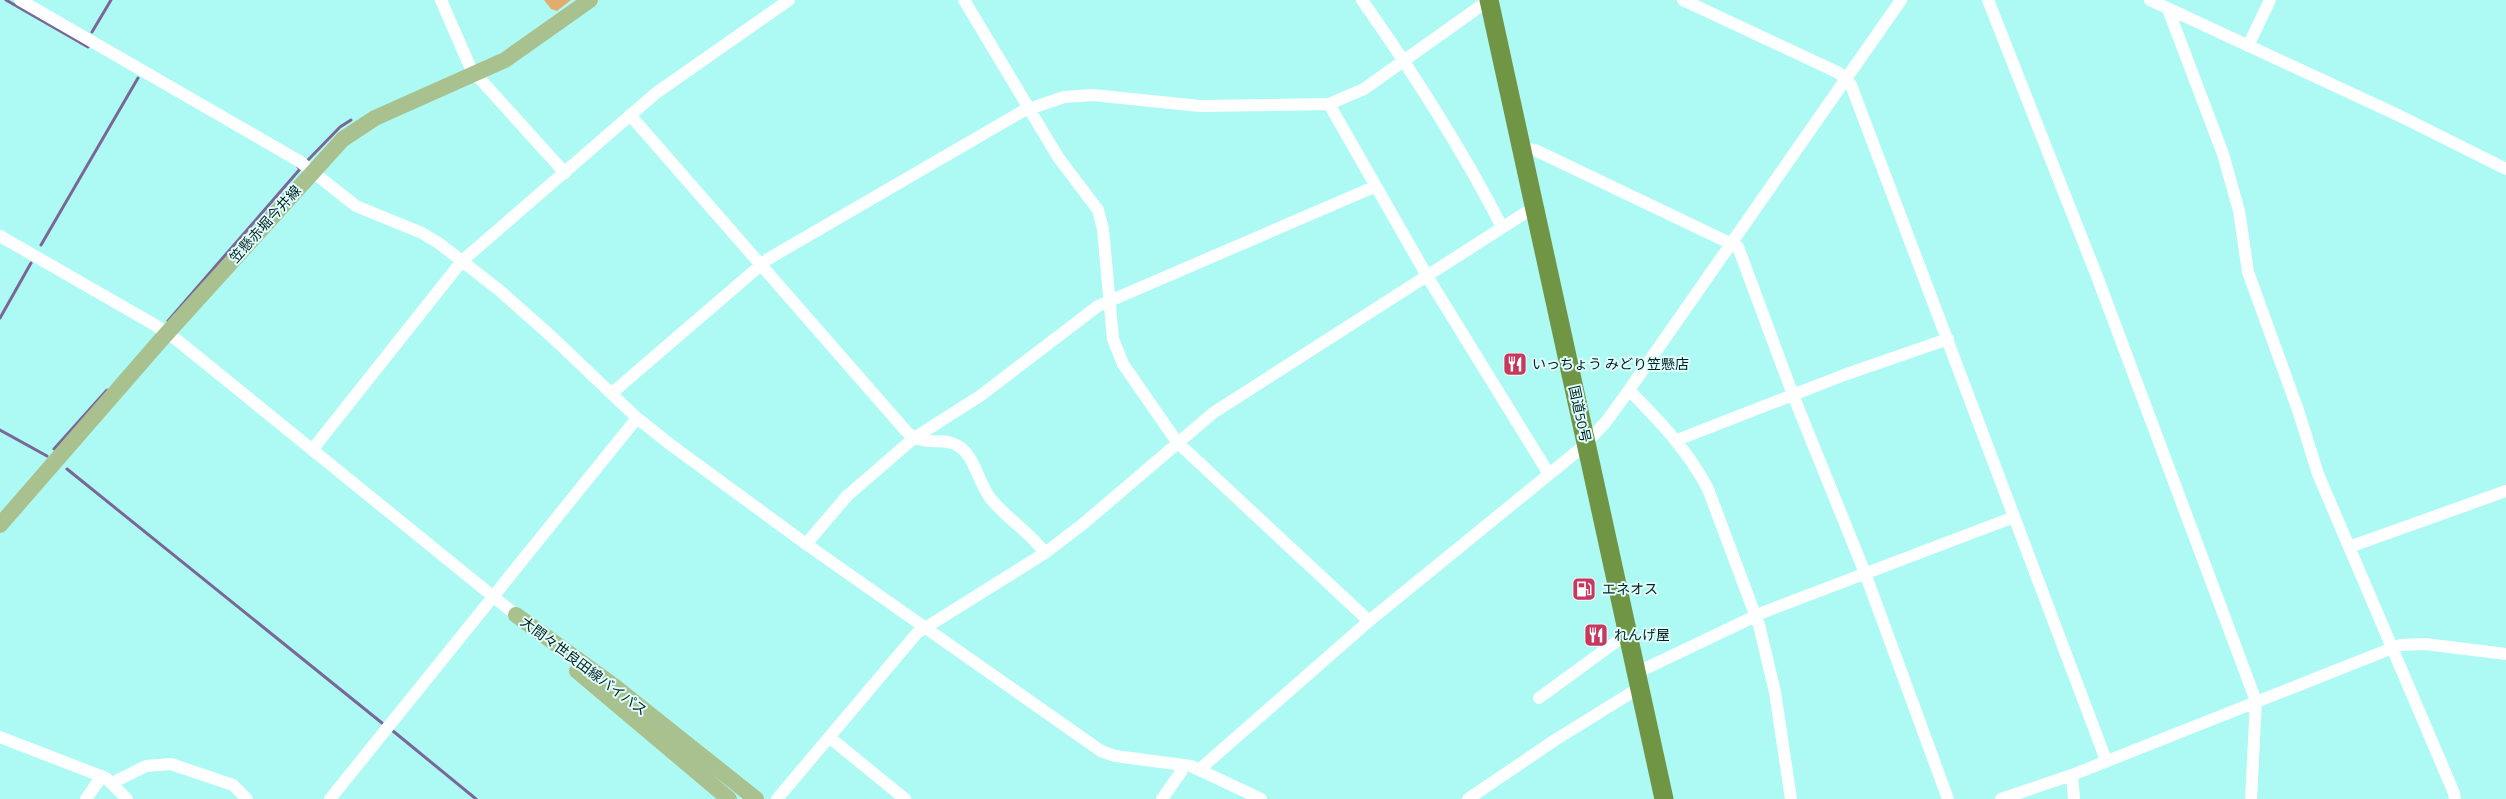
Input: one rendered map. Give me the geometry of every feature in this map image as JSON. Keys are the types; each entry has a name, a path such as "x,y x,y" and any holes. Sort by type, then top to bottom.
{"highway":[{"name":"国道50号","path":"1489,0 1664,799"}],"main road":[{"name":"笠懸赤堀今井線","path":"0,525 312,170 343,139 363,124 476,75 518,52 590,0"},
{"name":"大間々世良田線バイパス","path":"516,615 602,694 729,799"},
{"name":"大間々世良田線バイパス","path":"516,615 614,686 756,799"}],"street":[{"path":"20,0 312,170 356,206 422,233 462,261 546,331 637,418 700,467 806,544 1101,751 1115,756 1200,769 1261,799"},
{"path":"441,0 476,75 564,173"},
{"path":"312,450 462,261 676,76 789,0"},
{"path":"964,0 1058,156 1098,210 1113,338 1119,358 1178,442 1369,622"},
{"path":"1362,0 1405,60 1466,159 1502,227"},
{"path":"612,393 761,265 884,191 1029,108 1064,97 1093,95 1200,106 1329,104 1364,89 1489,0"},
{"path":"1683,0 1846,78 1851,85 1883,176 1948,339 2106,760"},
{"path":"1200,769 1369,622 1586,443 1606,422 1901,0"},
{"path":"1988,0 2098,279 2256,701 2251,799"},
{"path":"2150,0 2400,116 2506,169"},
{"path":"2248,46 2270,0"},
{"path":"2168,9 2224,154 2239,211 2248,272 2298,410 2318,474 2394,648 2455,799"},
{"path":"1329,104 1374,187 1549,474"},
{"path":"630,116 914,438 959,446 970,458 979,480 990,498 1045,553"},
{"path":"1522,148 1535,150 1732,243 1740,250 1792,395 1864,573 1948,799"},
{"path":"806,544 847,496 914,438 980,396 1110,300 1374,187"},
{"path":"777,799 917,633 1045,553 1083,524 1213,413 1502,227 1525,213 1535,210"},
{"path":"0,236 168,333 516,615"},
{"path":"1677,440 1792,395 1948,339"},
{"path":"1629,390 1677,440 1698,468 1708,489 1756,616 1775,692 1792,799"},
{"path":"330,799 637,418"},
{"path":"2349,548 2506,491"},
{"path":"1468,799 1556,740 1638,680 1756,616 2014,517"},
{"path":"1539,698 1617,641 1628,636"},
{"path":"2001,799 2072,775 2256,701 2411,643 2506,654"},
{"path":"0,737 107,780 127,799"},
{"path":"829,738 904,799"},
{"path":"86,799 107,780 146,766 171,764 233,785 247,799"},
{"path":"1162,799 1181,772 1183,765"},
{"path":"2072,775 2074,799"}],"shaded area":[{"path":"544,0 571,0 557,11 551,9"}],"waterway":[{"path":"6,0 88,47"},
{"path":"92,32 111,0"},
{"path":"41,245 138,78"},
{"path":"308,160 340,127 351,120"},
{"path":"168,321 300,169 298,167"},
{"path":"0,318 31,263"},
{"path":"54,449 107,390"},
{"path":"0,430 47,456"},
{"path":"67,469 382,723"},
{"path":"393,731 476,799"}],"place":[{"name":"いっちょう みどり笠懸店","path":"1515,364"},
{"name":"エネオス","path":"1584,589"},
{"name":"れんげ屋","path":"1596,635"}]}
